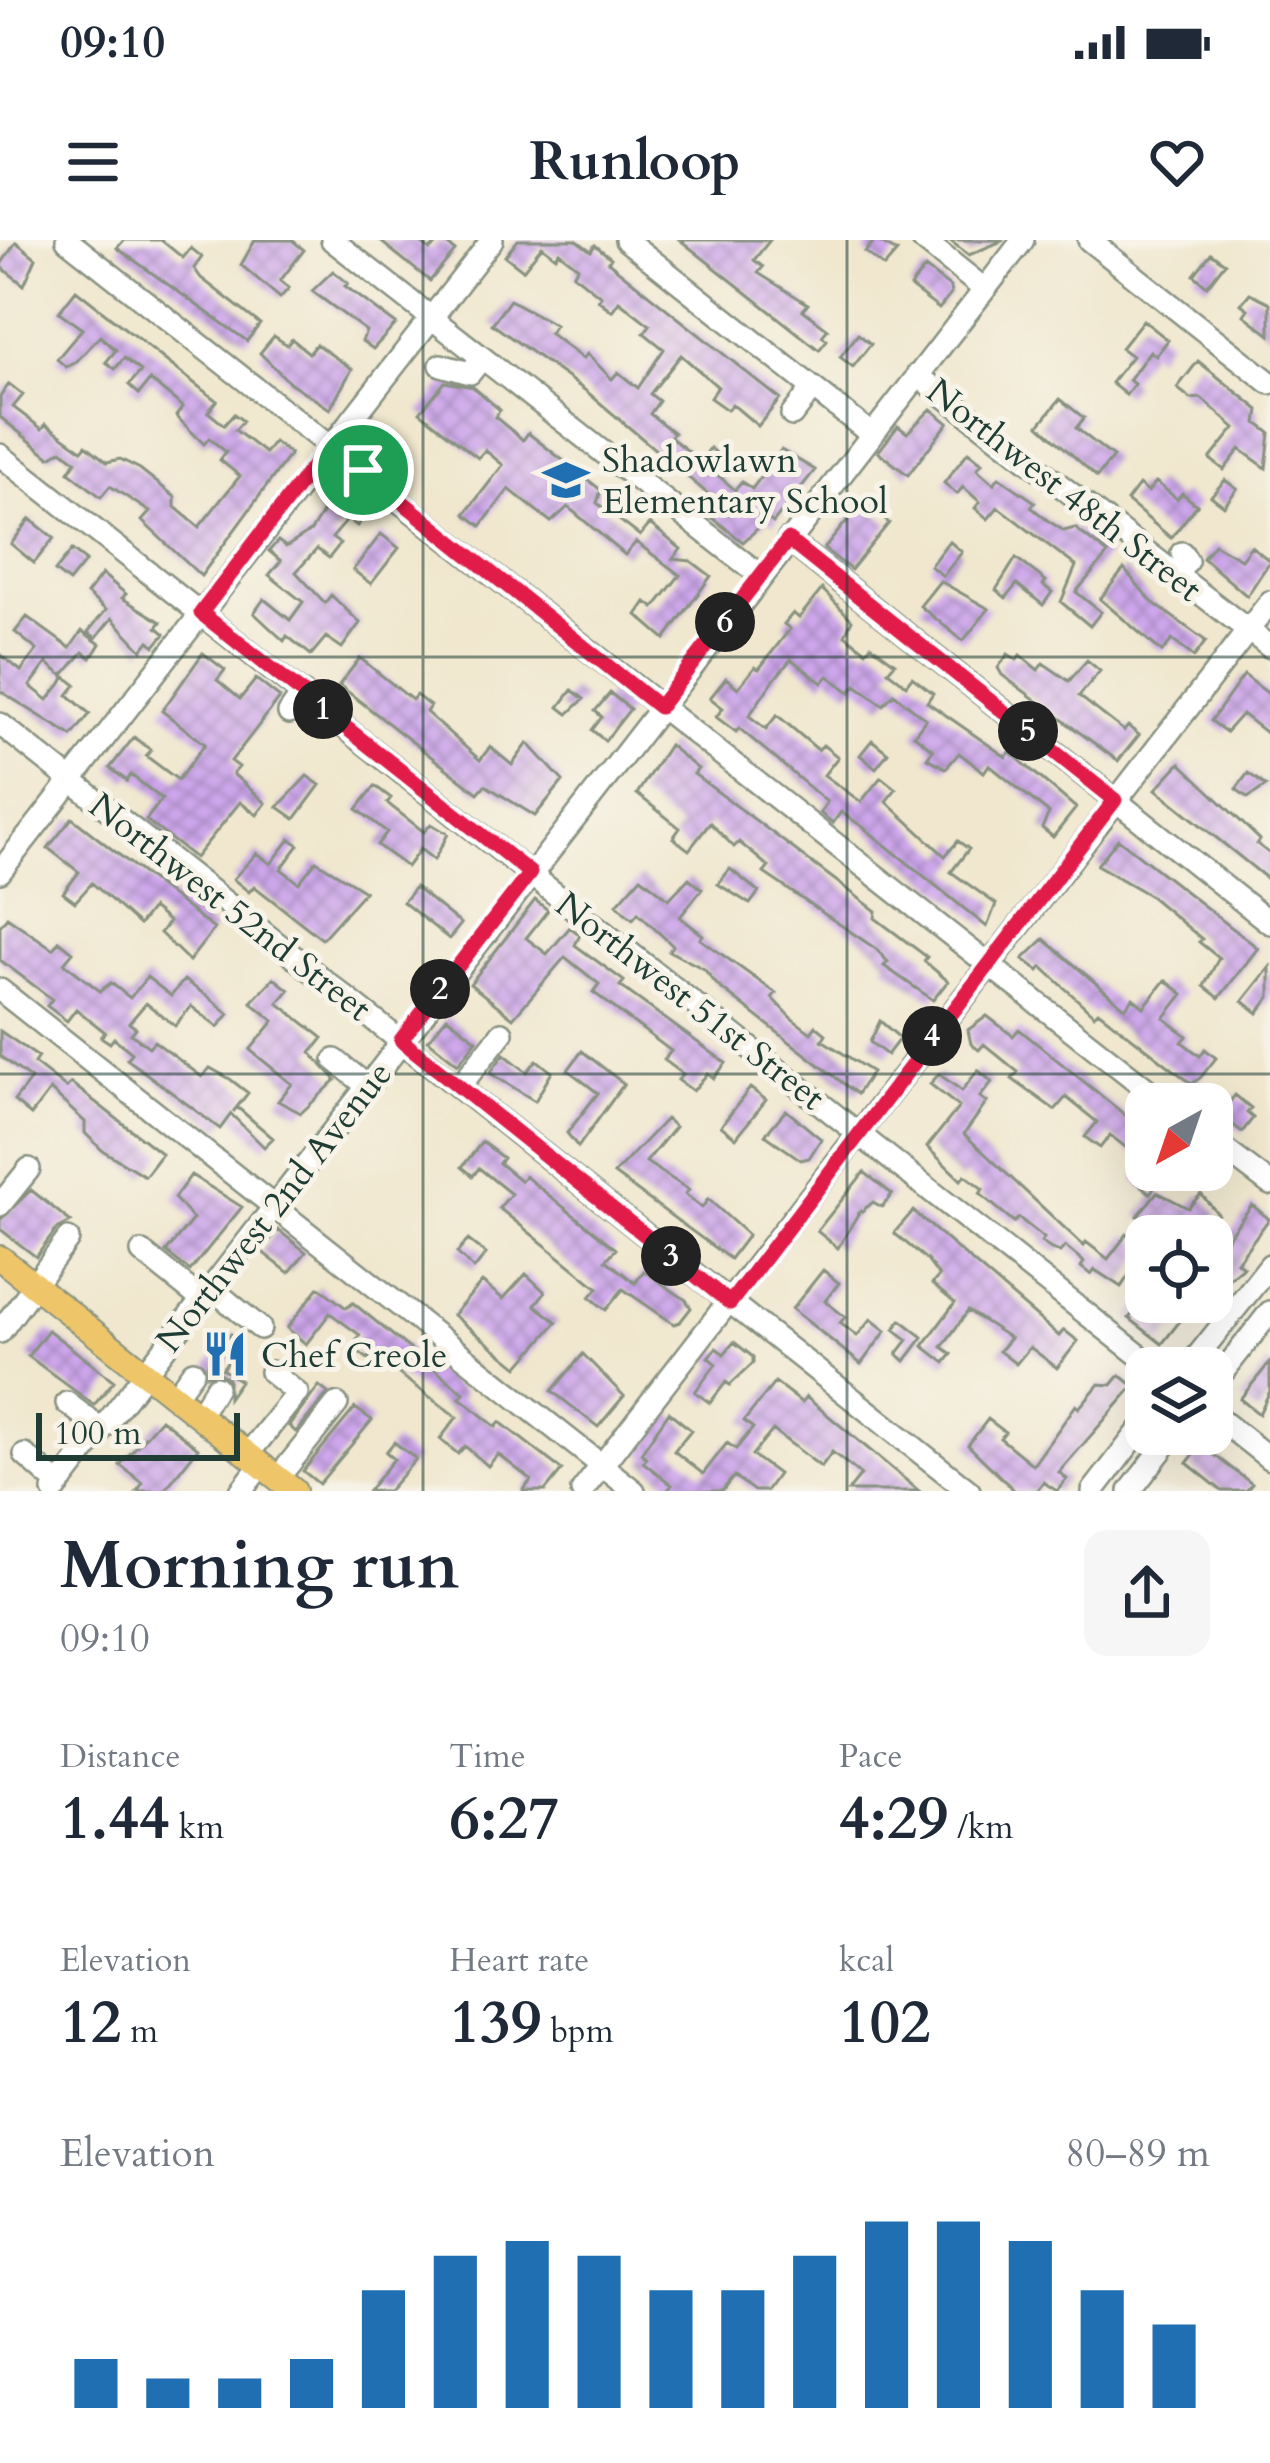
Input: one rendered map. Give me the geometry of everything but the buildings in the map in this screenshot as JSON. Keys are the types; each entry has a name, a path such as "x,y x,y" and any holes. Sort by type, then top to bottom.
{"main road":[{"path":"0,1258 270,1472"}],"street":[{"path":"67,240 330,444 369,462 659,707 1139,1083"},
{"path":"332,240 761,576"},
{"path":"0,872 492,240"},
{"path":"626,240 872,434"},
{"path":"922,240 984,289"},
{"name":"Northwest 2nd Avenue","path":"56,1488 205,1293 245,1257 271,1207 659,707 717,648 788,540 1023,240"},
{"path":"1089,240 1270,383"},
{"path":"441,365 470,373 481,359"},
{"name":"Northwest 48th Street","path":"917,375 1270,647"},
{"path":"792,415 813,388"},
{"name":"Northwest 51st Street","path":"0,455 303,693 507,843 530,873 1129,1347"},
{"path":"788,540 814,572 1270,923"},
{"path":"1176,576 1187,561 1182,553"},
{"path":"582,1491 1270,602"},
{"path":"289,713 303,693"},
{"name":"Northwest 52nd Street","path":"0,724 460,1086 487,1118 969,1491"},
{"path":"0,990 634,1491"},
{"path":"460,1086 502,1033"},
{"path":"335,1060 366,1084"},
{"path":"1233,1156 1270,1184"},
{"path":"0,1205 29,1169"},
{"path":"0,1332 68,1240"},
{"path":"142,1252 260,1328"},
{"path":"1205,1347 1270,1265"},
{"path":"1233,1359 1270,1312"},
{"path":"175,1396 193,1371"},
{"path":"270,1472 297,1393 271,1372"},
{"path":"200,1415 216,1387"},
{"path":"67,1402 101,1429"},
{"path":"241,1491 270,1472 337,1404"},
{"path":"1233,1430 1270,1459"},
{"path":"1093,1491 1125,1449"},
{"path":"25,1455 56,1488"},
{"path":"1130,1491 1158,1455"}],"place":[{"name":"Shadowlawn Elementary School","path":"566,480"},
{"name":"Chef Creole","path":"225,1354"}],"route":[{"path":"330,444 363,470 659,707 788,540 1115,800 730,1303 401,1040 530,873 201,613 330,444"}]}
